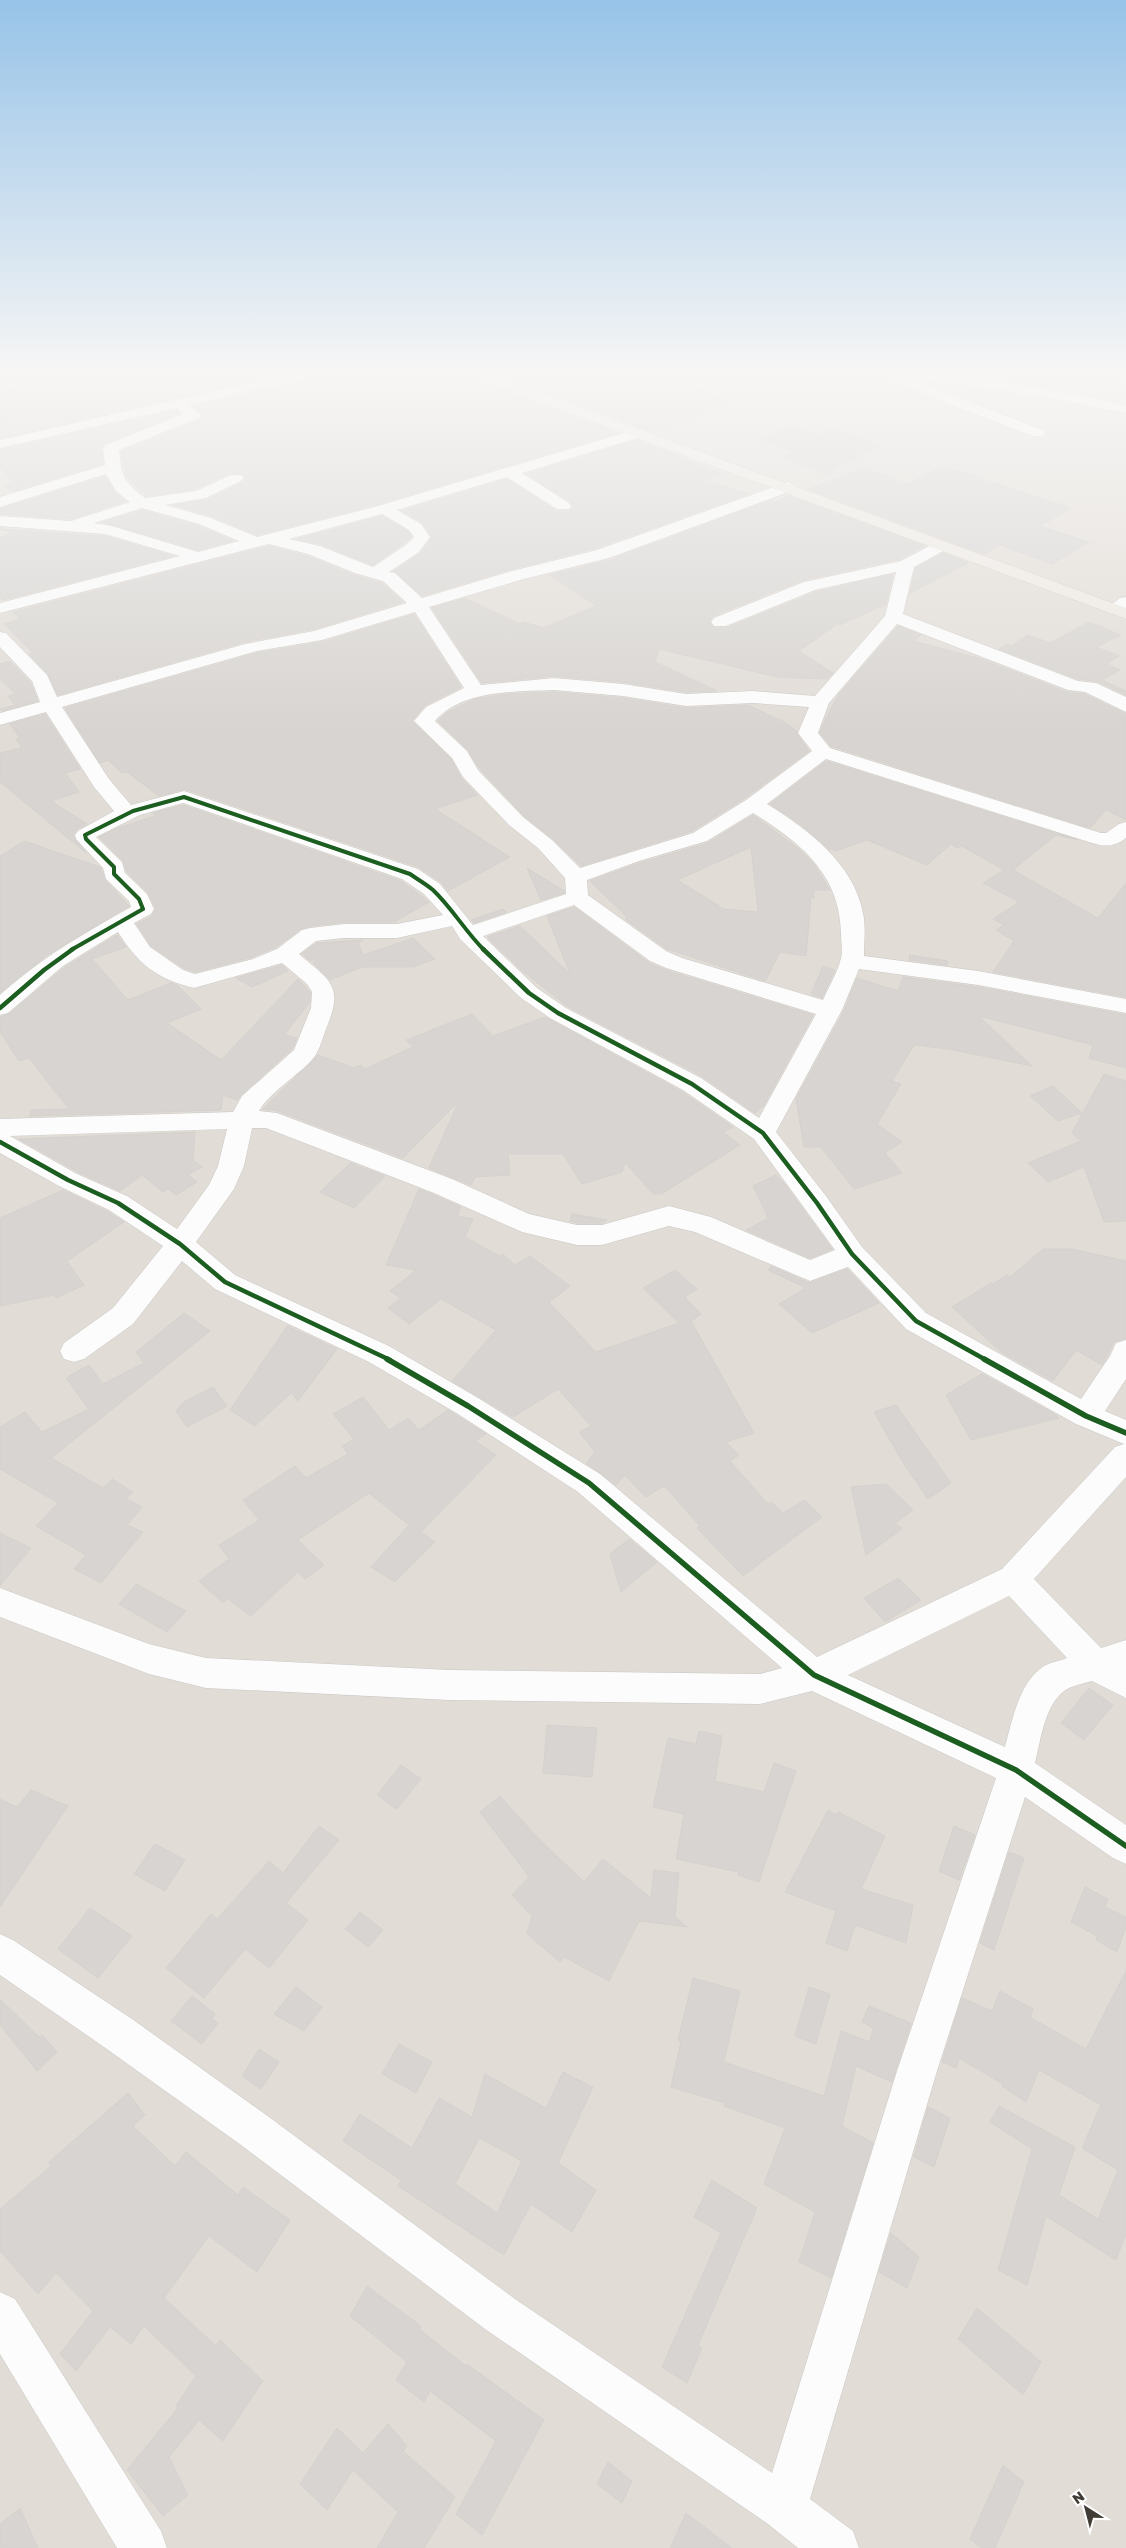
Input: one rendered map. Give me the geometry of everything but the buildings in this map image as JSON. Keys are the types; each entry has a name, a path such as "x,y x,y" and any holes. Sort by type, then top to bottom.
{"main road":[{"path":"806,494 938,546 1124,606"},
{"path":"826,494 1124,606"}],"street":[{"path":"0,502 26,494"},
{"path":"130,494 142,503 262,540 314,550 389,577 419,605 476,691"},
{"path":"69,526 142,503 202,494"},
{"path":"0,608 384,509 435,494"},
{"path":"544,494 563,506"},
{"path":"0,719 116,684 293,637 316,636 518,575 603,554 769,494"},
{"path":"376,573 413,548 422,537 415,528 384,509"},
{"path":"0,521 69,526 124,533 196,557"},
{"path":"720,622 810,586 906,565 938,546"},
{"path":"906,565 894,617 820,702 808,733 823,752 908,777 1099,839 1110,840 1126,828"},
{"path":"894,617 1075,686 1089,687 1122,702 1126,706"},
{"path":"0,637 40,679 51,705 101,783 127,813"},
{"path":"820,702 753,697 686,700 622,690 554,684 476,691 451,700 426,716 424,721 460,755 470,772 516,821 545,844 577,887 658,956 674,963 830,1010"},
{"path":"122,921 142,952 167,970 194,981 261,964 285,954 305,938 324,932 389,932 463,926 577,887 632,857 700,837 753,804 823,752"},
{"path":"0,1008 21,988 59,959 91,938 143,909 144,906 114,874 114,867 86,839 85,835 127,813 168,799 184,797 410,874 432,889 463,926 529,993 558,1014 692,1084 763,1133 818,1203 852,1254 916,1321 1086,1416 1126,1433"},
{"path":"753,804 793,829 835,872 852,913 853,957 830,1010 763,1133"},
{"path":"74,1351 123,1316 180,1244 221,1189 231,1166 242,1118 251,1102 304,1054 323,1008 324,992 315,979 285,954"},
{"path":"851,961 978,978 1126,1006"},
{"path":"0,1128 268,1118 443,1186 522,1222 576,1235 602,1236 669,1216 702,1224 810,1271 852,1254"},
{"path":"0,1142 68,1180 118,1203 180,1244 225,1282 294,1316 379,1354 468,1406 589,1483 814,1675 1016,1770 1126,1846"},
{"path":"1086,1416 1124,1359 1126,1351"},
{"path":"0,1602 149,1660 206,1673 449,1685 760,1689 814,1675 1013,1579 1126,1456"},
{"path":"1013,1579 1111,1661 1126,1683"},
{"path":"784,2508 914,2080 1016,1770 1033,1708 1043,1690 1056,1677 1111,1661"},
{"path":"0,1953 118,2033 255,2131 500,2314 784,2508 836,2548"},
{"path":"0,2314 144,2548"}],"shaded area":[{"path":"0,494 1126,494 1126,2548 0,2548"}],"cycle path":[{"path":"0,1008 32,979 67,952 143,909 139,899 114,874 114,867 86,839 85,835 108,822 145,806 184,797 410,874 432,889 458,918 468,934 529,993 558,1013 692,1084 763,1133 817,1203 852,1254 916,1321 1086,1416 1126,1433"},
{"path":"0,1142 68,1180 118,1203 180,1244 225,1282 294,1316 379,1354 468,1406 589,1483 814,1675 1016,1770 1126,1846"}]}
